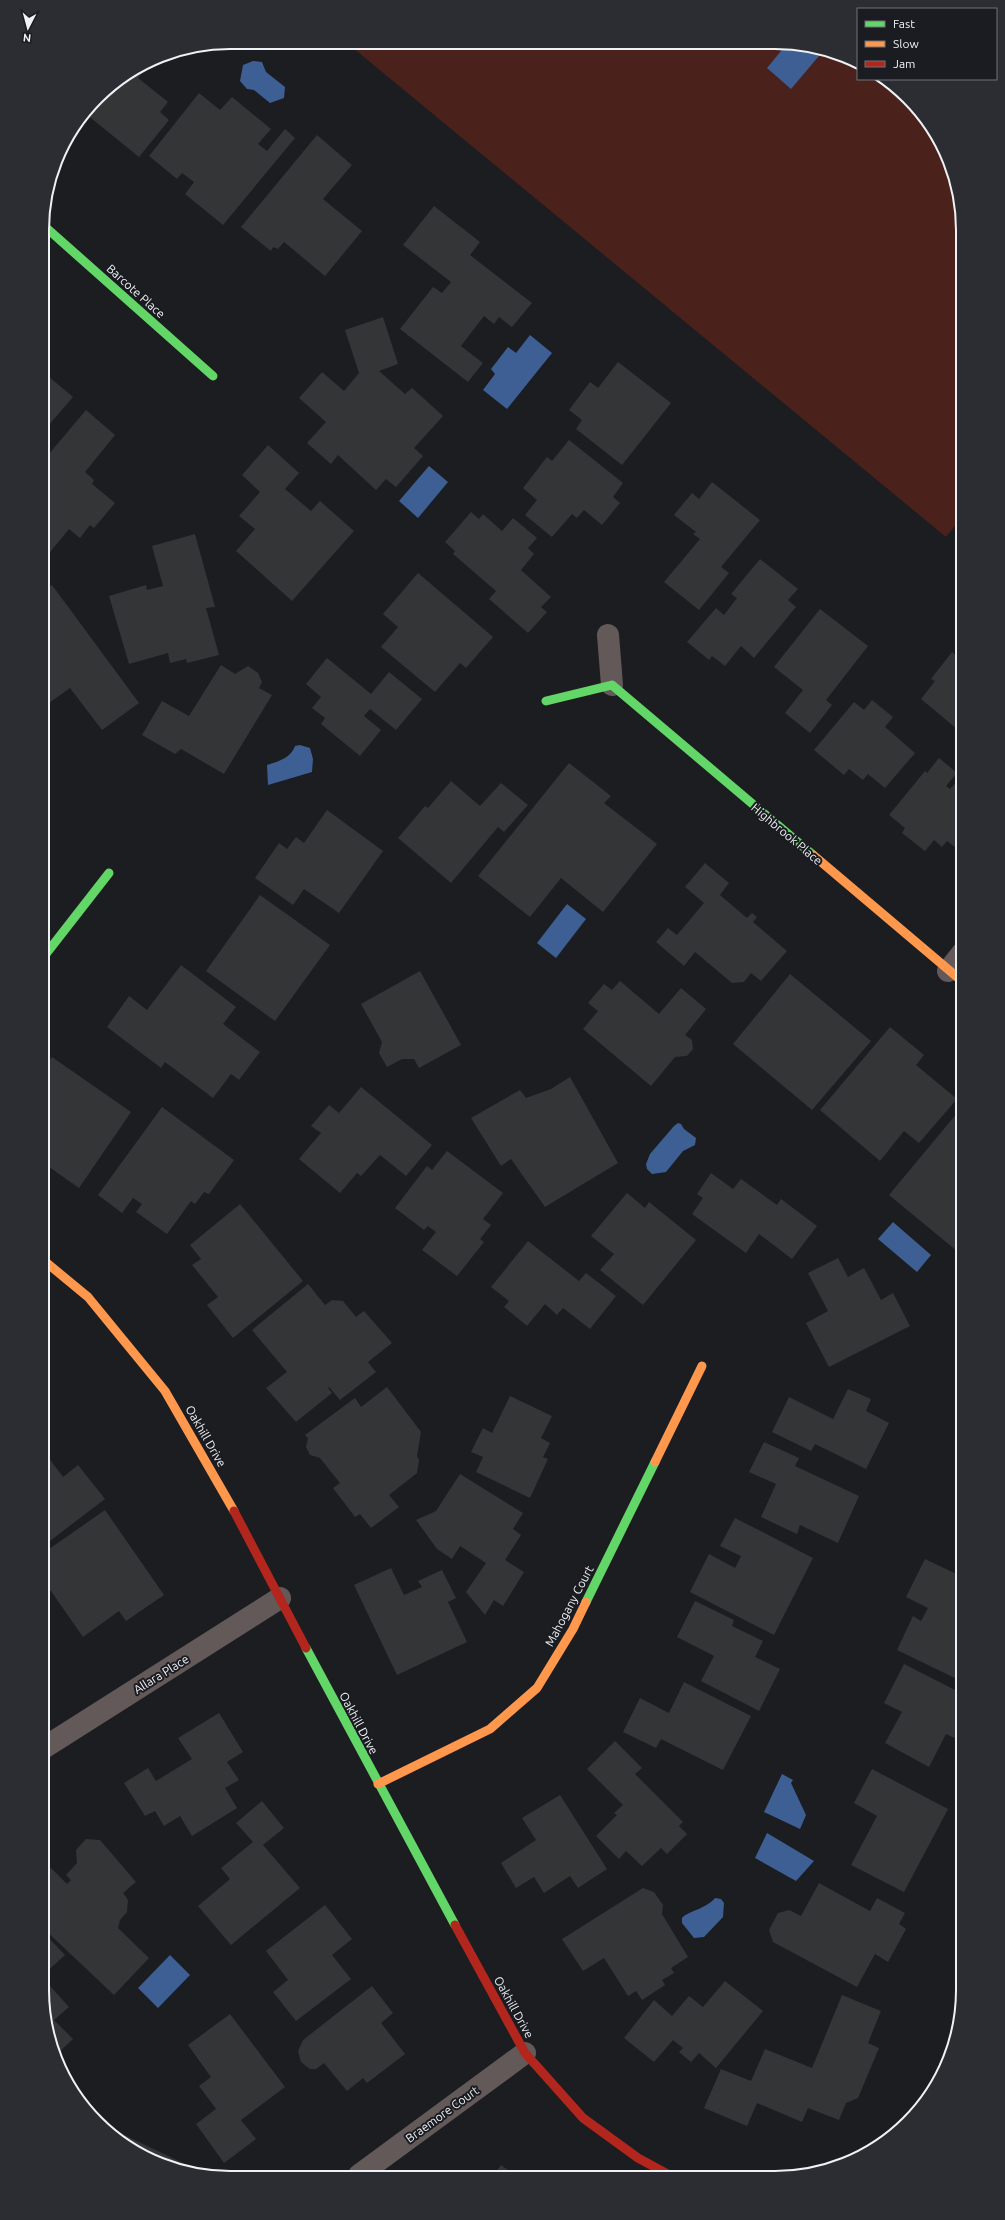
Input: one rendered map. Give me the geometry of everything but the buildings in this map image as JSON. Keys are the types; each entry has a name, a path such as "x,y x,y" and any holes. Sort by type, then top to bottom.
{"street":[{"name":"Barcote Place","path":"49,230 213,376"},
{"path":"546,701 612,685 608,635"},
{"name":"Highbrook Place","path":"612,685 955,976"},
{"path":"49,951 109,873"},
{"name":"Oakhill Drive","path":"49,1265 88,1297 165,1390 222,1488 378,1784 526,2053 583,2118 638,2158 662,2171"},
{"name":"Mahogany Court","path":"378,1784 490,1729 537,1688 573,1628 702,1366"},
{"name":"Allara Place","path":"49,1745 280,1598"},
{"name":"Braemore Court","path":"364,2171 526,2053"}],"shaded area":[{"path":"354,49 786,49 810,52 844,63 857,69 857,80 875,80 885,86 903,102 919,120 932,140 942,161 953,195 956,219 956,525 946,537"}],"water":[{"path":"783,49 820,55 791,89 767,68"},
{"path":"253,61 262,62 266,72 285,87 284,98 270,103 254,90 247,89 240,81 243,65"},
{"path":"530,335 552,353 507,409 483,390 495,374 491,369 508,347 516,353"},
{"path":"429,466 448,482 418,518 399,501"},
{"path":"300,745 310,748 313,759 312,772 268,785 267,765 283,759 290,754 295,746"},
{"path":"567,904 586,919 556,958 537,943"},
{"path":"678,1123 696,1138 695,1145 683,1151 666,1172 652,1174 647,1169 646,1164 650,1154"},
{"path":"893,1222 931,1255 917,1272 878,1239"},
{"path":"782,1774 793,1780 791,1783 806,1815 800,1829 764,1812"},
{"path":"767,1833 814,1861 796,1881 755,1858"},
{"path":"715,1898 721,1899 724,1903 723,1917 704,1937 694,1938 682,1923 682,1918 688,1913 707,1905"},
{"path":"170,1955 190,1975 158,2008 138,1988"}],"traffic: fast":[{"path":"49,230 213,376"},
{"path":"546,701 612,685 813,855"},
{"path":"49,950 109,873"},
{"path":"586,1602 655,1462"},
{"path":"306,1648 455,1925"}],"traffic: slow":[{"path":"813,855 956,976"},
{"path":"49,1265 88,1297 165,1391 234,1511"},
{"path":"655,1462 702,1366"},
{"path":"378,1784 490,1729 537,1688 573,1629 586,1602"}],"traffic: jam":[{"path":"234,1511 306,1648"},
{"path":"455,1925 525,2053 583,2118 638,2158 662,2171"}]}
